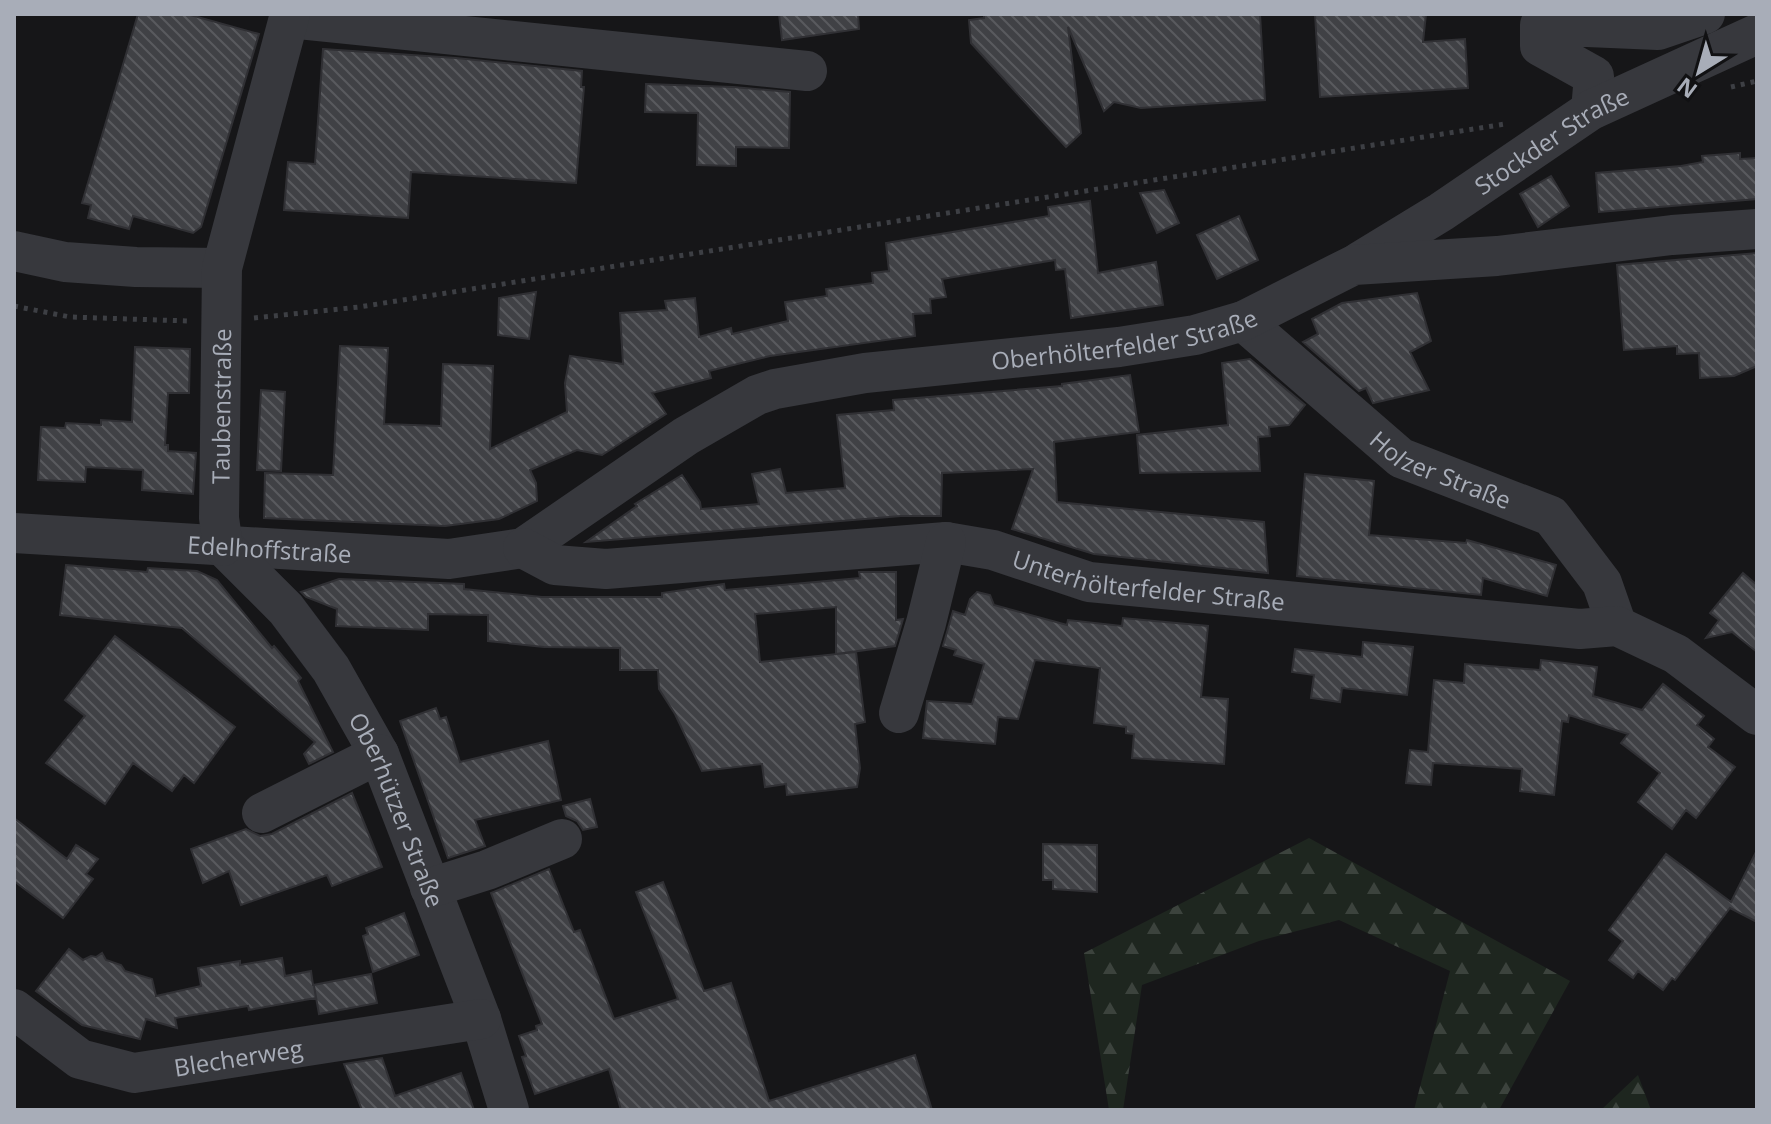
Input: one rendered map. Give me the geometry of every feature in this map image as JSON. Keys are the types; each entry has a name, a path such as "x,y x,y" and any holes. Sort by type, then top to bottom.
{"street":[{"path":"1591,110 1594,76 1540,46 1540,25 1658,30 1705,14"},
{"path":"290,16 807,71"},
{"name":"Taubenstraße","path":"223,546 219,518 222,268 290,16"},
{"name":"Stockder Straße","path":"1354,265 1441,212 1591,110 1757,34"},
{"name":"Oberhölterfelder Straße","path":"523,548 686,436 757,395 775,389 865,373 1119,347 1195,335 1243,321 1354,265 1497,256 1672,235 1757,229"},
{"path":"14,251 65,262 222,268"},
{"name":"Holzer Straße","path":"1243,321 1401,458 1551,516 1602,583 1617,626"},
{"name":"Edelhoffstraße","path":"14,533 449,559 523,548"},
{"path":"899,713 946,542"},
{"name":"Unterhölterfelder Straße","path":"523,548 555,565 606,569 946,542 993,550 1089,582 1580,629 1617,626 1676,654 1757,715"},
{"name":"Oberhützer Straße","path":"223,546 286,609 331,669 379,754 481,1019 509,1110"},
{"path":"262,813 379,754"},
{"path":"430,888 487,870 562,839"},
{"name":"Blecherweg","path":"14,1009 80,1059 134,1073 481,1019"}],"path":[{"path":"1727,88 1757,81"},
{"path":"14,306 70,317 222,321 359,307 1514,123"}],"green space":[{"path":"1309,838 1570,981 1499,1110 1414,1110 1450,971 1339,920 1259,941 1142,985 1123,1110 1109,1110 1084,953"},
{"path":"1638,1075 1651,1110 1601,1110"}],"building":[{"path":"138,14 187,14 259,34 201,227 193,233 133,216 129,229 88,218 91,205 82,203"},
{"path":"779,14 858,14 859,29 782,40"},
{"path":"984,14 1260,14 1265,100 1141,108 1114,102 1104,111 1068,27 1081,133 1066,147 971,43 969,20 984,18"},
{"path":"1315,14 1426,14 1423,42 1465,39 1468,88 1320,97"},
{"path":"323,49 582,71 581,87 584,87 576,183 411,172 408,218 284,210 288,162 315,164"},
{"path":"646,84 790,92 789,148 736,147 736,166 697,165 698,113 645,112"},
{"path":"1740,153 1740,159 1757,158 1757,199 1599,212 1596,173 1681,166 1703,162 1702,156"},
{"path":"1551,176 1569,206 1538,227 1520,194"},
{"path":"1164,190 1179,223 1157,233 1140,193"},
{"path":"1090,201 1098,273 1156,262 1163,305 1071,318 1065,269 1056,270 1055,260 942,279 946,297 930,299 931,313 913,314 915,336 770,356 709,371 711,378 652,393 666,414 602,455 577,450 530,470 536,483 537,501 499,519 445,526 264,518 265,473 333,475 340,346 388,348 384,424 441,426 443,364 493,366 490,449 567,412 565,383 570,356 623,364 620,313 667,310 665,301 695,298 699,337 731,328 732,334 788,321 785,302 827,296 826,289 873,283 872,273 889,271 886,243 1049,216 1048,207"},
{"path":"1239,216 1258,260 1217,279 1197,235"},
{"path":"1757,253 1757,366 1734,376 1700,378 1699,353 1677,354 1677,346 1624,350 1617,265"},
{"path":"536,292 529,339 498,335 499,298"},
{"path":"1417,293 1431,341 1410,352 1429,390 1373,403 1366,388 1359,391 1303,342 1318,334 1312,319 1342,303"},
{"path":"135,347 190,349 189,393 168,393 165,445 168,445 168,451 196,453 193,494 142,490 143,470 86,467 85,482 38,480 41,427 65,428 66,423 101,425 101,420 132,422"},
{"path":"1250,359 1305,405 1289,425 1269,427 1270,436 1258,437 1260,471 1140,473 1137,435 1228,425 1222,363"},
{"path":"1130,375 1139,432 1054,442 1057,502 1264,522 1268,573 1094,554 1012,529 1033,469 942,473 941,516 901,516 586,542 637,506 635,504 682,475 700,502 701,509 759,504 752,474 780,469 786,493 845,488 837,415 894,410 893,400 1062,386"},
{"path":"261,390 285,392 281,471 257,470"},
{"path":"1305,474 1374,481 1369,535 1466,543 1467,540 1556,565 1547,596 1483,578 1481,595 1297,576"},
{"path":"66,565 147,572 148,568 197,571 217,580 272,648 274,646 301,678 298,681 333,752 309,764 304,754 315,742 182,628 60,615"},
{"path":"859,572 896,572 896,620 903,619 895,646 836,654 836,607 755,614 760,662 856,652 865,722 855,724 860,768 857,787 787,795 786,784 765,787 762,764 702,771 675,714 659,689 658,670 620,670 620,648 544,647 488,641 488,615 428,614 428,630 336,626 337,609 301,592 339,579 464,584 464,589 542,597 662,597 662,593 724,584 725,590 860,578"},
{"path":"1743,573 1757,585 1757,652 1732,632 1706,638 1719,620 1710,613"},
{"path":"977,592 990,595 994,605 1067,625 1068,620 1122,626 1123,618 1208,626 1201,697 1228,699 1224,764 1132,758 1134,734 1126,733 1126,727 1094,723 1100,668 1035,660 1018,719 998,717 995,744 923,738 927,701 972,704 984,664 954,655 956,650 943,646 953,611 965,615 970,599"},
{"path":"115,636 235,727 194,783 184,775 172,791 133,763 105,804 46,763 85,716 65,700"},
{"path":"1363,642 1413,647 1407,695 1342,688 1340,702 1311,698 1314,675 1292,672 1295,649 1362,657"},
{"path":"1541,660 1597,667 1593,696 1642,710 1663,684 1704,716 1697,725 1714,739 1708,747 1735,767 1696,818 1686,810 1672,829 1638,802 1660,773 1621,743 1628,734 1569,715 1568,722 1562,721 1554,795 1520,791 1522,769 1433,763 1431,785 1406,783 1410,750 1428,752 1434,680 1464,683 1465,664 1540,670"},
{"path":"436,708 440,719 446,717 460,762 548,741 561,800 475,820 485,846 448,858 400,721"},
{"path":"352,793 382,867 332,886 327,875 241,905 229,871 203,883 191,849 246,829 260,836 272,834"},
{"path":"590,799 597,827 583,830 577,821 566,816 563,806"},
{"path":"14,818 67,859 76,845 98,859 86,874 93,879 63,918 14,881"},
{"path":"1043,844 1097,845 1097,892 1053,889 1053,880 1043,880"},
{"path":"1757,850 1757,922 1730,908 1675,980 1672,978 1663,990 1638,971 1633,978 1609,960 1623,941 1609,930 1666,854 1731,902"},
{"path":"549,869 574,932 580,930 614,1019 678,999 636,892 663,882 704,991 731,983 769,1101 915,1055 932,1110 621,1110 609,1069 535,1094 522,1057 526,1056 519,1036 537,1030 536,1026 542,1024 491,893"},
{"path":"404,913 419,955 373,972 363,936 368,934 366,928"},
{"path":"69,949 83,960 102,953 106,960 121,965 125,971 152,979 156,996 201,986 198,968 282,958 285,976 311,971 313,985 371,974 377,1003 319,1014 314,986 316,998 249,1010 248,1006 175,1018 177,1028 146,1019 140,1039 82,1025 36,991"},
{"path":"382,1058 395,1096 461,1073 474,1110 362,1110 344,1064"}]}
